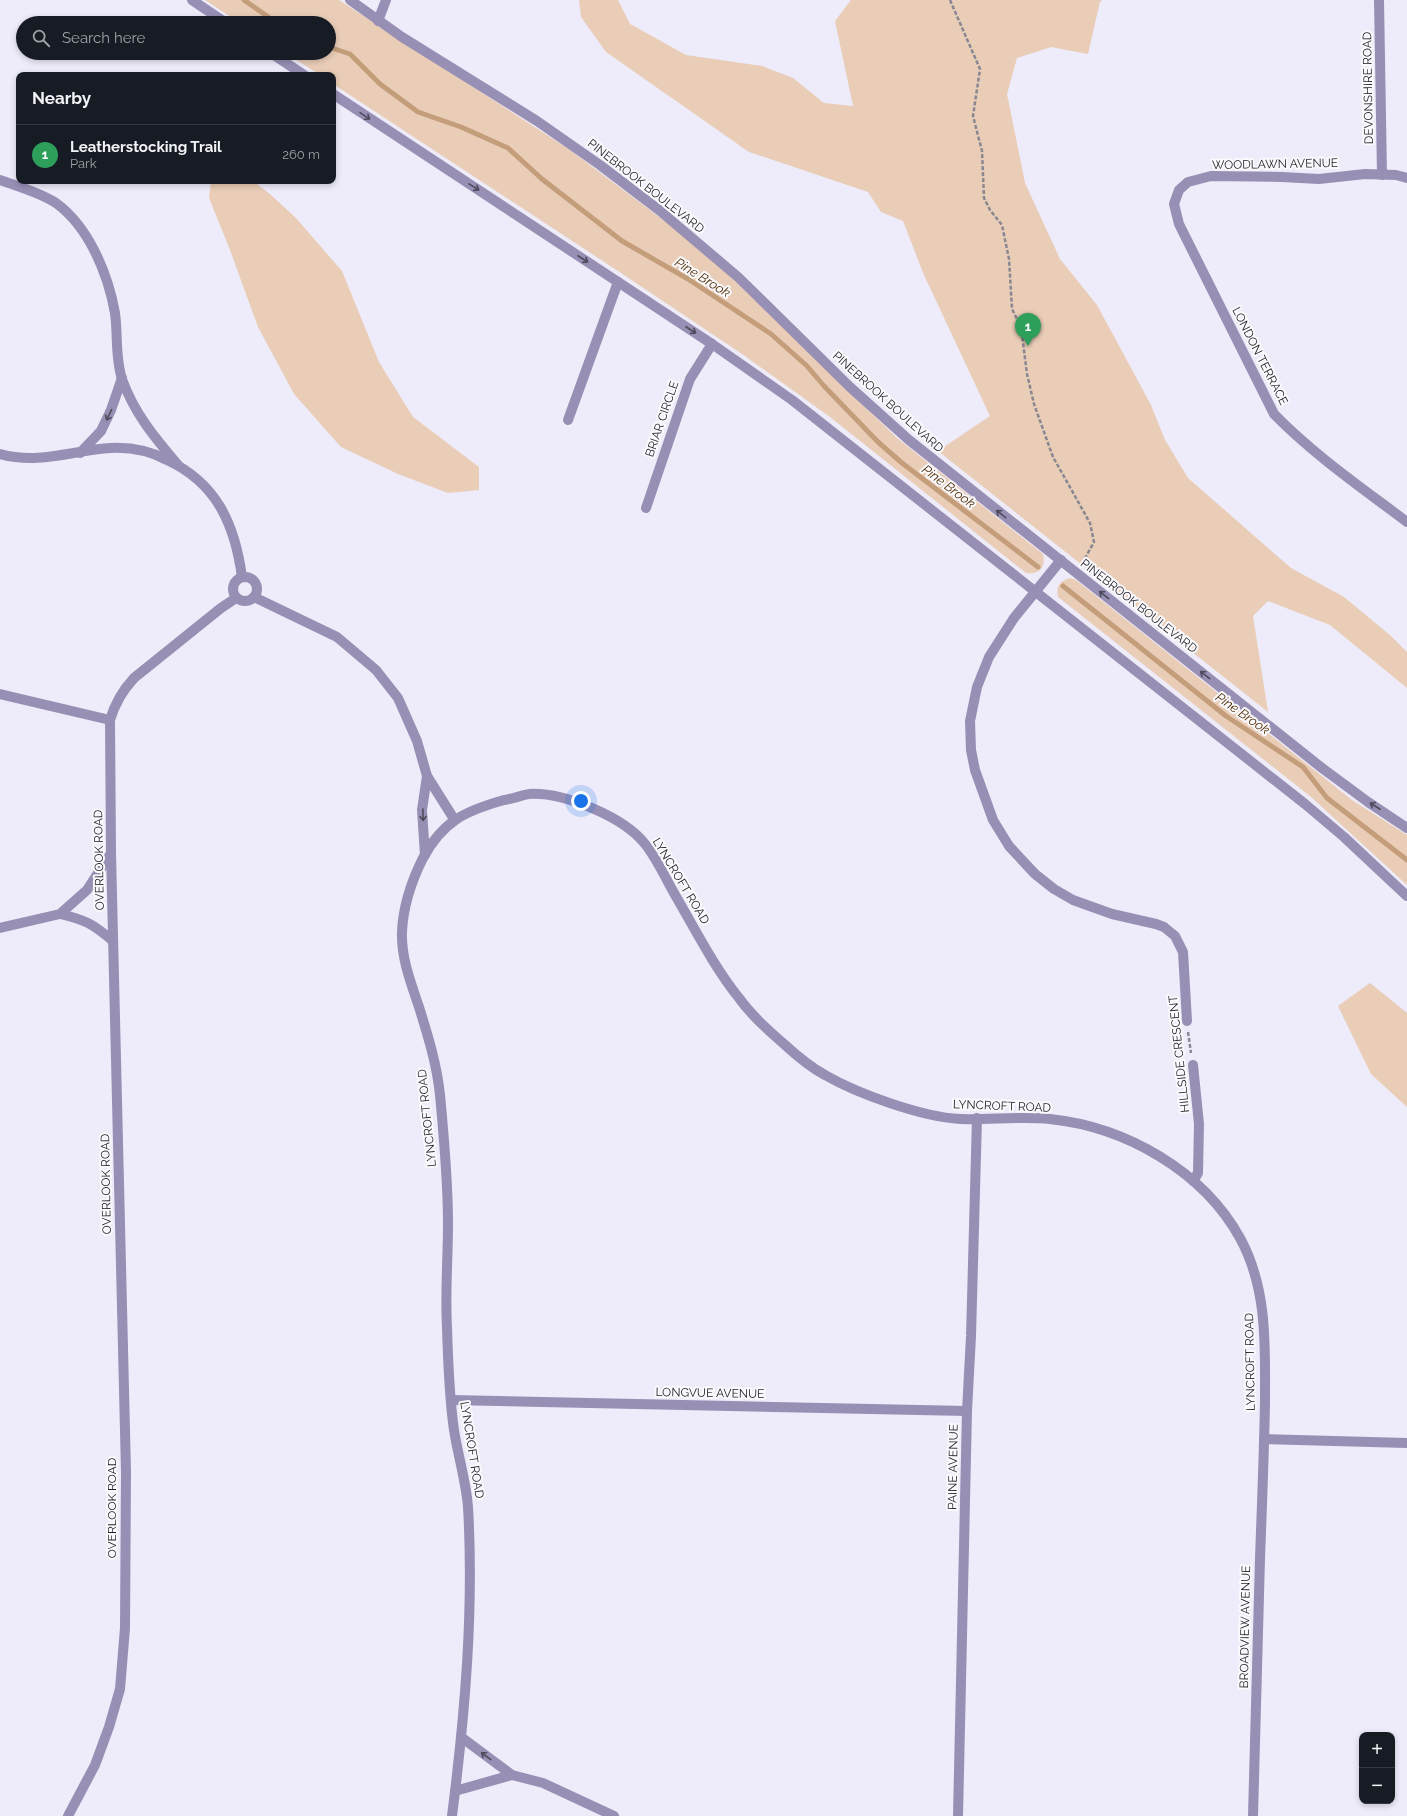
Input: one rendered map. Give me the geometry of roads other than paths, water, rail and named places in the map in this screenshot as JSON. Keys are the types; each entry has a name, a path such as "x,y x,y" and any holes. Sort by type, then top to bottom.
{"street":[{"path":"192,0 216,16"},
{"name":"PINEBROOK BOULEVARD","path":"350,0 378,21 537,121 600,165 659,210 749,287 850,387 909,440 1345,785 1407,828"},
{"path":"378,21 386,0"},
{"name":"DEVONSHIRE ROAD","path":"1379,0 1382,175"},
{"path":"282,60 300,72"},
{"path":"336,96 712,344 827,426 1305,804 1344,837 1407,896"},
{"name":"WOODLAWN AVENUE","path":"1176,198 1179,190 1188,182 1211,176 1282,176 1319,179 1365,174 1396,175 1407,178"},
{"path":"0,180 33,192 56,203 72,218 87,238 102,269 112,299 122,378 149,431 178,465 209,490 222,508 231,529 242,577"},
{"name":"LONDON TERRACE","path":"1176,198 1174,204 1179,224 1274,414 1290,431 1407,522"},
{"path":"568,420 618,282"},
{"name":"BRIAR CIRCLE","path":"646,508 690,379 712,344"},
{"path":"80,453 101,431 112,410 122,378"},
{"path":"0,454 9,457 46,458 111,448 136,449 150,452 178,465"},
{"name":"HILLSIDE CRESCENT","path":"1060,560 1014,618 989,656 977,687 970,721 970,750 980,788 992,820 1009,846 1035,874 1049,886 1073,900 1094,909 1156,924 1164,927 1175,936 1183,952 1187,1021"},
{"path":"242,577 249,578 255,582 257,590 254,597 247,601 236,598 233,588 236,581 242,577"},
{"path":"254,597 337,637 376,670 398,698 417,741 427,776 454,820"},
{"name":"OVERLOOK ROAD","path":"68,1816 94,1765 109,1727 120,1689 125,1628 126,1472 111,853 110,720 116,702 124,689 134,678 221,608 236,598"},
{"path":"0,694 110,720"},
{"path":"425,855 422,810 427,776"},
{"name":"LYNCROFT ROAD","path":"452,1816 466,1687 470,1573 468,1497 454,1430 451,1400 446,1320 448,1220 440,1091 428,1037 404,961 402,934 406,903 413,882 425,855 441,832 463,814 528,794 564,798 585,805 627,826 646,844 704,946 734,993 754,1016 800,1059 824,1075 861,1093 930,1114 957,1119 1023,1117 1053,1119 1101,1130 1135,1144 1164,1160 1193,1181 1212,1198 1226,1215 1244,1244 1255,1275 1262,1307 1264,1330 1264,1439"},
{"path":"60,914 87,890 111,853"},
{"path":"0,928 60,914 80,918 92,924 113,941"},
{"name":"HILLSIDE CRESCENT","path":"1193,1065 1200,1124 1198,1174 1193,1181"},
{"name":"PAINE AVENUE","path":"958,1816 967,1411 971,1336 976,1118"},
{"name":"LONGVUE AVENUE","path":"451,1400 967,1411"},
{"path":"1264,1439 1407,1443"},
{"name":"BROADVIEW AVENUE","path":"1253,1816 1264,1439"},
{"path":"461,1737 512,1775 543,1783 614,1816"},
{"path":"455,1791 512,1775"}],"waterway":[{"name":"Pine Brook","path":"244,0 267,16"},
{"name":"Pine Brook","path":"336,49 350,54 380,84 418,112 461,127 508,148 542,179 622,241 688,279 771,334 807,366 824,386 878,442 902,463 1038,567"},
{"name":"Pine Brook","path":"1063,586 1226,716 1303,767 1327,798 1407,860"}],"place":[{"name":"Leatherstocking Trail","path":"1028,346"}]}
